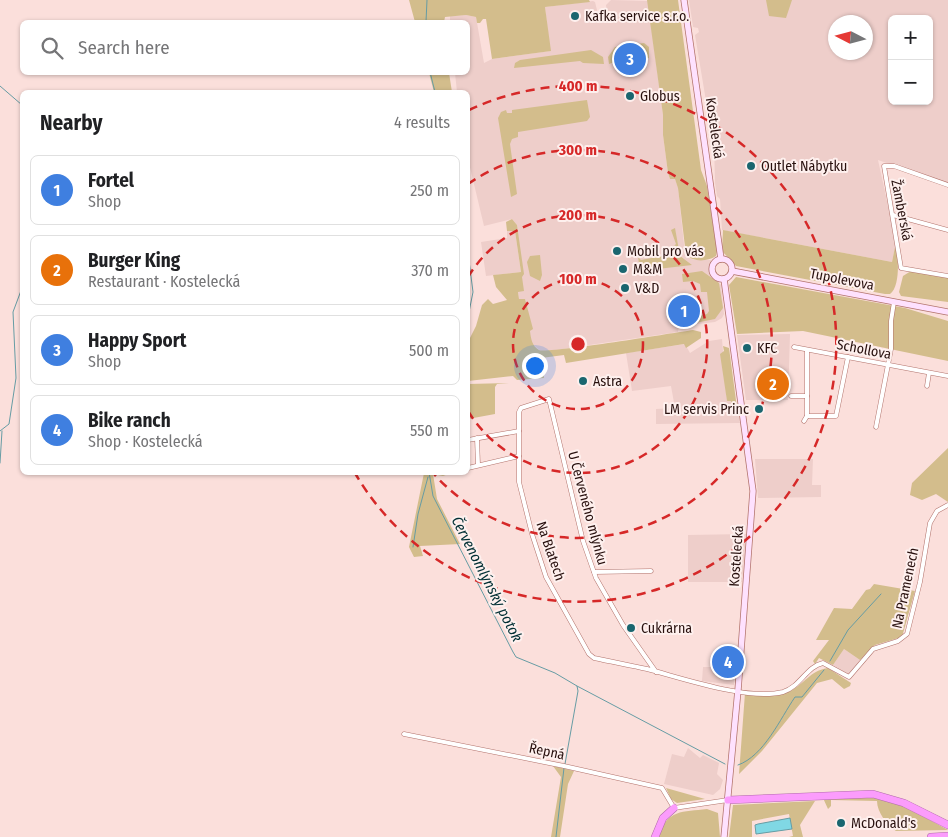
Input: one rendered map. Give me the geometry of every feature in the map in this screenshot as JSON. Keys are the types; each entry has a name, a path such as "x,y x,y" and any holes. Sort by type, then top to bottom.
{"highway":[{"path":"728,800 873,794 904,803 948,825"},
{"path":"654,837 663,818 674,808"},
{"path":"930,837 948,836"}],"main road":[{"name":"Kostelecká","path":"684,0 721,259"},
{"path":"721,259 730,263 732,271 724,279 715,277 712,269 714,262 721,259"},
{"name":"Tupolevova","path":"732,271 948,312"},
{"name":"Kostelecká","path":"724,279 753,491 738,690 724,837"}],"street":[{"name":"Žamberská","path":"948,185 894,166 884,166 883,171 893,215 901,268 948,276"},
{"path":"893,215 948,230"},
{"path":"876,426 888,365 894,302"},
{"name":"Schollova","path":"794,347 948,376"},
{"path":"804,421 807,416 806,350"},
{"path":"807,416 836,416 848,357"},
{"path":"927,386 929,373"},
{"path":"791,396 807,396"},
{"name":"Na Blatech","path":"549,399 519,410 519,482 532,534 546,577 585,648 594,658 656,672"},
{"name":"U Červeného mlýnku","path":"549,399 583,541 594,572 623,625 656,672"},
{"path":"470,440 519,432"},
{"path":"477,438 478,465"},
{"path":"470,467 519,456"},
{"name":"Na Pramenech","path":"738,690 766,693 782,692 793,687 814,668 823,663 849,677 872,649 905,637 920,582 930,522 937,511 948,505"},
{"path":"594,572 651,571"},
{"path":"656,672 738,690"},
{"name":"Řepná","path":"404,734 565,766 662,788 674,808"},
{"path":"674,808 728,800"}],"shaded area":[{"path":"409,0 589,0 590,2 545,7 551,51 492,59 486,19 477,23 476,17 466,15 445,17 444,20 414,20"},
{"path":"611,0 648,1 663,115 663,135 668,173 670,179 675,179 678,187 685,254 694,260 711,260 709,272 721,285 724,314 722,318 715,322 679,326 678,332 542,352 531,343 525,299 519,300 518,291 522,276 517,225 512,219 484,226 470,167 470,90 457,90 455,75 470,75 470,20 450,20 450,16 466,15 476,17 484,63 492,59 550,51 545,7 593,1 595,2 598,14 607,13 606,5"},
{"path":"647,0 678,0 701,170 707,186 717,251 716,256 709,259 696,260 686,255 678,188 675,179 670,179 668,173 663,135 663,115"},
{"path":"689,0 948,0 948,184 878,160 896,242 892,262 722,230 720,199 717,196 715,183 714,141 710,109 706,101 695,35 699,32 698,28 693,27"},
{"path":"766,0 792,0 786,18 769,16"},
{"path":"644,43 649,47 649,58 645,59 644,52 635,46 621,48 617,53 615,62 609,64 608,57 615,47"},
{"path":"591,50 603,57 604,64 583,63 580,61 514,68 515,63 520,60"},
{"path":"430,75 449,75 452,90 433,90"},
{"path":"587,100 590,117 587,121 518,132 518,137 512,139 510,144 517,194 511,197 498,118 501,112 506,110 507,113 512,113 512,110"},
{"path":"512,219 517,225 524,274 522,277 524,291 518,292 519,299 525,299 533,329 530,331 531,339 539,350 586,346 693,330 701,332 701,338 686,348 684,344 566,363 564,355 541,358 544,378 517,380 513,376 470,381 470,338 476,326 482,305 488,299 493,304 507,300 496,287 493,275 521,272 515,231 507,231 506,222"},
{"path":"675,228 680,256 692,265 640,271 638,257 641,260 667,255 667,252 676,244 671,230"},
{"path":"723,230 892,262 896,242 898,270 896,284 890,294 885,294 736,266 722,251"},
{"path":"507,231 515,231 521,272 486,276 481,242 507,238"},
{"path":"540,255 542,275 540,281 530,276 527,262 530,256"},
{"path":"702,271 719,283 723,308 715,319 695,323 694,317 707,314 709,311 707,292 701,292 700,284 693,281 683,282 682,274"},
{"path":"911,271 948,278 948,302 901,296 899,292 903,276"},
{"path":"736,277 905,308 948,321 948,361 803,331 737,334 729,285"},
{"path":"790,334 788,400 746,400 737,335"},
{"path":"722,339 727,401 731,401 732,408 737,408 740,423 656,424 656,409 675,408 671,386 632,391 626,353 685,344 690,353 709,341"},
{"path":"723,346 729,348 737,408 732,408 731,401 727,401 720,354 724,351"},
{"path":"509,383 497,384 495,387 495,414 470,419 470,384"},
{"path":"948,448 948,502 936,494 922,500 910,495 912,483"},
{"path":"755,459 813,459 812,485 821,485 821,497 758,498"},
{"path":"424,475 433,475 437,499 460,544 420,546 423,556 414,557 409,547"},
{"path":"746,534 742,582 688,582 688,535"},
{"path":"874,584 915,591 902,637 875,645 860,660 844,649 833,665 819,658 815,664 813,661 829,640 816,640 834,608 852,609 866,590 870,589"},
{"path":"844,649 860,660 850,675 833,665"},
{"path":"703,667 735,667 734,685 702,681"},
{"path":"828,668 851,683 850,686 844,689 832,679 817,683 762,751 739,774 745,693 773,696 786,693 815,673"},
{"path":"688,748 700,758 703,755 719,763 717,774 723,780 720,789 713,795 664,784 672,754 684,757"},
{"path":"553,766 574,771 568,784 560,837 551,837 561,777"},
{"path":"666,788 705,799 677,803 671,799"},
{"path":"873,797 906,807 948,830 896,831 883,818 877,801 831,800 831,806 828,809 823,798"},
{"path":"815,801 800,825 803,837 789,837 793,836 789,814 752,821 752,837 729,837 733,805"},
{"path":"707,809 718,813 720,837 659,837 666,821 671,817 683,812"}],"water":[{"path":"790,818 792,829 756,834 755,825"}],"waterway":[{"name":"Červenomlýnský potok","path":"426,20 427,0"},
{"name":"Červenomlýnský potok","path":"431,75 434,90"},
{"path":"0,86 20,103"},
{"name":"Červenomlýnský potok","path":"470,269 473,292 470,307"},
{"path":"0,431 9,424 16,378 13,312 20,293"},
{"path":"0,463 2,431"},
{"name":"Červenomlýnský potok","path":"430,475 433,496 516,657 555,673 577,686 578,691 565,764"},
{"path":"413,547 418,514 428,477"},
{"path":"830,661 848,630 881,594"},
{"path":"738,765 756,754 771,736 795,697 802,697 824,670"},
{"path":"577,686 725,764"},
{"name":"Červenomlýnský potok","path":"556,837 564,768"}],"place":[{"name":"Kafka service s.r.o.","path":"575,16"},
{"name":"Happy Sport","path":"630,59"},
{"name":"Globus","path":"630,96"},
{"name":"Outlet Nábytku","path":"751,166"},
{"name":"Mobil pro vás","path":"617,251"},
{"name":"M&M","path":"623,269"},
{"name":"V&D","path":"625,288"},
{"name":"Fortel","path":"684,311"},
{"name":"KFC","path":"747,348"},
{"name":"Astra","path":"583,381"},
{"name":"Burger King","path":"773,384"},
{"name":"LM servis Princ","path":"759,409"},
{"name":"Cukrárna","path":"631,628"},
{"name":"Bike ranch","path":"728,662"},
{"name":"McDonald's","path":"841,823"}]}
